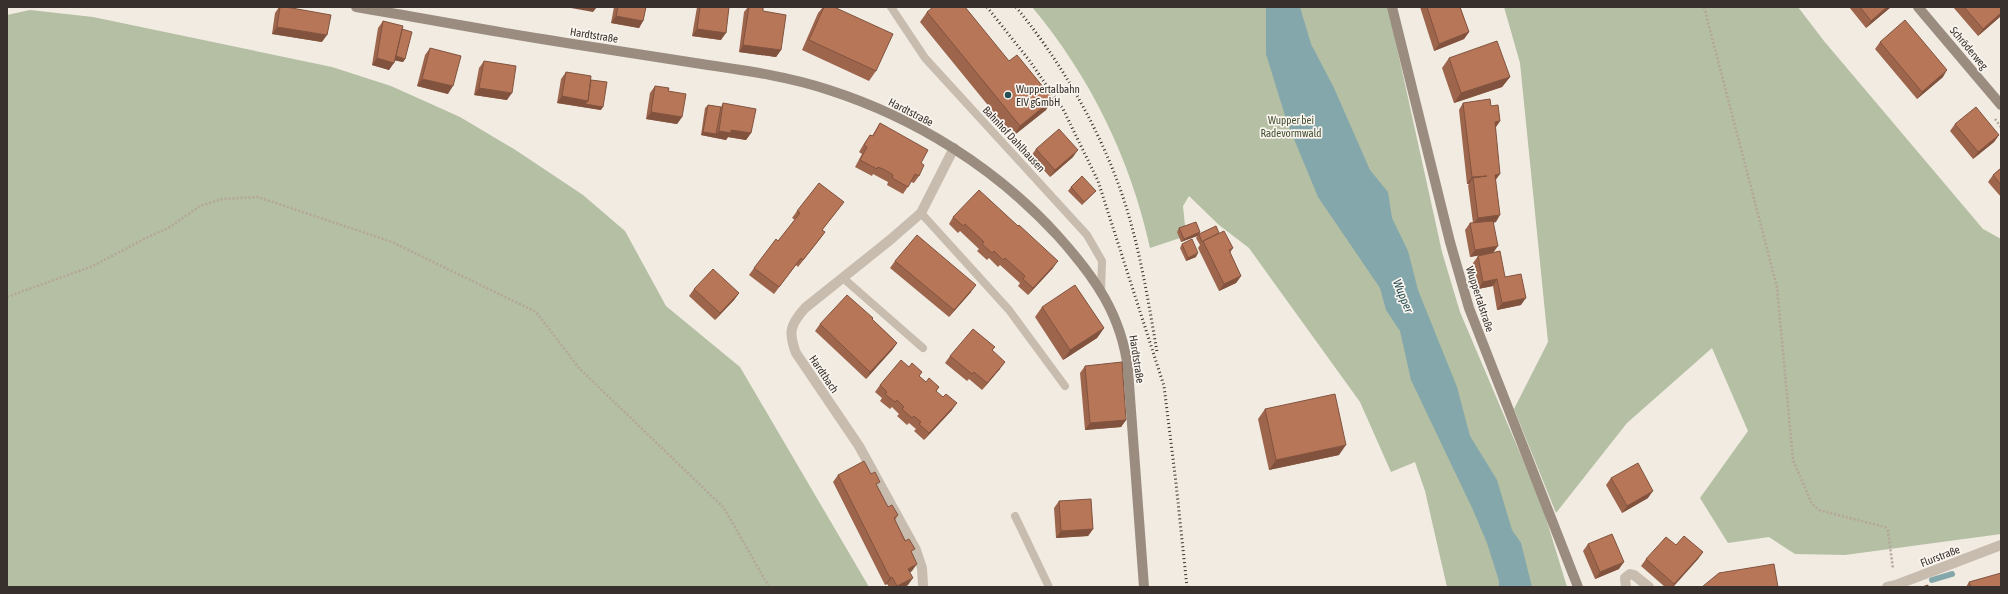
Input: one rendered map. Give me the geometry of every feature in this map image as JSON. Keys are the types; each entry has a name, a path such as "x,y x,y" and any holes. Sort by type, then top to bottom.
{"main road":[{"name":"Hardtstraße","path":"356,7 574,45 742,70 788,79 827,89 877,108 954,148 1020,199 1046,223 1080,262 1101,291 1119,326 1126,350 1144,587"},
{"name":"Wuppertalstraße","path":"1392,7 1456,265 1469,308 1578,587"},
{"name":"Schröderweg","path":"1918,7 2001,105"}],"street":[{"name":"Hardtbach","path":"923,585 922,568 916,550 859,446 803,364 791,340 791,330 797,317 805,308 890,240 921,213 954,148"},
{"name":"Flurstraße","path":"1892,586 2001,545"},
{"path":"1626,587 1625,578 1632,574 1649,587"}],"lane":[{"name":"Bahnhof Dahlhausen","path":"891,7 925,58 1087,235 1102,261 1101,291"},
{"path":"921,213 1009,310 1065,386"},
{"path":"843,278 923,348"},
{"path":"1015,516 1048,587"}],"path":[{"path":"1704,7 1777,287 1793,460 1812,504 1819,510 1885,527 1889,538 1892,586"},
{"path":"7,297 93,266 170,227 200,206 222,199 258,197 392,242 536,312 579,368 724,508 769,587"}],"green space":[{"name":"Wupper bei Radevormwald","path":"1032,7 1388,7 1442,252 1460,312 1542,505 1567,587 1447,587 1425,491 1415,462 1391,472 1360,402 1249,248 1219,225 1189,196 1183,206 1186,236 1150,248 1132,183 1106,120 1072,61"},
{"path":"1504,7 1798,7 1824,41 1983,229 2001,239 2001,534 1845,555 1795,554 1769,537 1728,543 1700,498 1748,431 1712,348 1627,423 1556,513 1514,409 1548,342 1520,63"},
{"path":"30,10 93,17 332,67 391,86 460,117 514,149 583,195 625,231 666,306 740,367 869,587 7,587 7,15"}],"water":[{"name":"Wupper","path":"1266,7 1300,7 1311,44 1334,88 1370,170 1388,192 1392,218 1408,251 1418,290 1457,387 1470,436 1497,480 1512,530 1521,543 1532,587 1499,587 1499,581 1487,543 1473,510 1411,380 1400,331 1386,310 1380,288 1318,197 1287,122 1266,54"}],"building":[{"path":"280,7 331,15 327,35 277,27"},
{"path":"618,7 646,7 643,21 616,16"},
{"path":"700,7 729,7 726,33 697,29"},
{"path":"749,7 763,7 763,11 786,15 781,50 743,45"},
{"path":"824,7 834,7 893,34 876,71 809,40"},
{"path":"933,7 965,7 1009,61 1017,55 1053,99 1020,126 927,12"},
{"path":"1427,7 1460,7 1469,32 1439,44"},
{"path":"1860,7 1887,7 1871,21"},
{"path":"1964,7 2001,7 2001,13 1983,29"},
{"path":"1905,20 1947,70 1922,92 1880,42"},
{"path":"383,21 403,26 394,63 377,58"},
{"path":"402,29 412,32 405,59 396,56"},
{"path":"1497,41 1510,77 1461,93 1449,58"},
{"path":"430,48 461,56 453,86 422,79"},
{"path":"484,61 516,66 512,93 479,88"},
{"path":"566,72 591,76 588,101 562,96"},
{"path":"591,80 607,82 603,107 585,104 588,101"},
{"path":"655,86 669,88 668,91 686,94 682,117 651,112"},
{"path":"1490,99 1491,106 1498,105 1500,121 1495,122 1500,174 1495,175 1500,215 1478,218 1473,178 1487,176 1472,177 1463,103"},
{"path":"723,103 756,109 751,133 731,130 731,133 719,131"},
{"path":"708,105 721,107 716,134 703,132"},
{"path":"1976,107 1999,135 1978,152 1955,124"},
{"path":"880,123 928,150 921,163 924,165 919,176 915,174 908,187 892,178 893,175 885,170 878,167 877,169 860,160 867,147 864,145 870,135 873,136"},
{"path":"1059,129 1078,150 1055,170 1036,149"},
{"path":"2001,168 2001,185 1993,175"},
{"path":"1082,176 1096,191 1084,202 1071,187"},
{"path":"819,183 844,202 822,230 825,232 803,260 801,258 779,287 754,268 776,239 778,241 800,213 797,211"},
{"path":"979,190 1058,261 1033,288 1023,279 1025,276 1005,258 1003,260 994,251 992,253 982,244 984,242 965,224 963,226 953,217"},
{"path":"1493,221 1498,246 1475,250 1470,223"},
{"path":"1196,222 1200,232 1184,239 1179,228"},
{"path":"1216,226 1219,233 1202,242 1199,234"},
{"path":"1224,231 1233,248 1229,250 1241,276 1224,284 1203,241"},
{"path":"917,235 976,285 954,310 895,261"},
{"path":"1192,239 1198,253 1188,258 1182,244"},
{"path":"1500,251 1505,277 1521,274 1526,298 1502,303 1497,279 1483,282 1478,256"},
{"path":"713,269 739,293 720,313 694,289"},
{"path":"1075,285 1104,328 1070,350 1042,307"},
{"path":"847,295 873,318 872,319 897,343 870,372 820,324"},
{"path":"973,329 995,347 992,350 1005,362 987,383 974,372 972,374 950,356"},
{"path":"901,360 909,367 912,363 922,372 919,376 926,382 929,378 939,387 936,391 943,397 946,394 957,403 929,433 919,424 921,422 914,416 912,418 902,409 904,407 897,400 895,402 885,394 887,392 880,385"},
{"path":"1122,362 1126,420 1090,423 1085,366"},
{"path":"1335,394 1346,445 1276,460 1265,409"},
{"path":"864,461 871,474 875,472 880,482 876,484 888,507 892,505 898,515 894,518 905,541 909,539 915,549 911,551 917,564 908,569 913,578 897,586 892,577 890,578 838,475"},
{"path":"1638,463 1653,491 1627,506 1611,478"},
{"path":"1091,499 1093,529 1061,531 1059,501"},
{"path":"1612,534 1624,562 1600,572 1588,544"},
{"path":"1684,536 1703,552 1674,584 1646,559 1666,537 1676,545"},
{"path":"1774,564 1778,587 1702,587 1719,573"},
{"path":"2001,573 2001,587 1971,587 1969,582"}],"waterway":[{"path":"1932,580 1952,574"}],"railway":[{"path":"987,7 1029,60 1063,109 1098,181 1164,386 1187,587"},
{"path":"1016,7 1059,66 1084,108 1106,152 1123,196 1135,240 1157,352"}],"place":[{"name":"Wuppertalbahn EIV gGmbH","path":"1008,95"}]}
